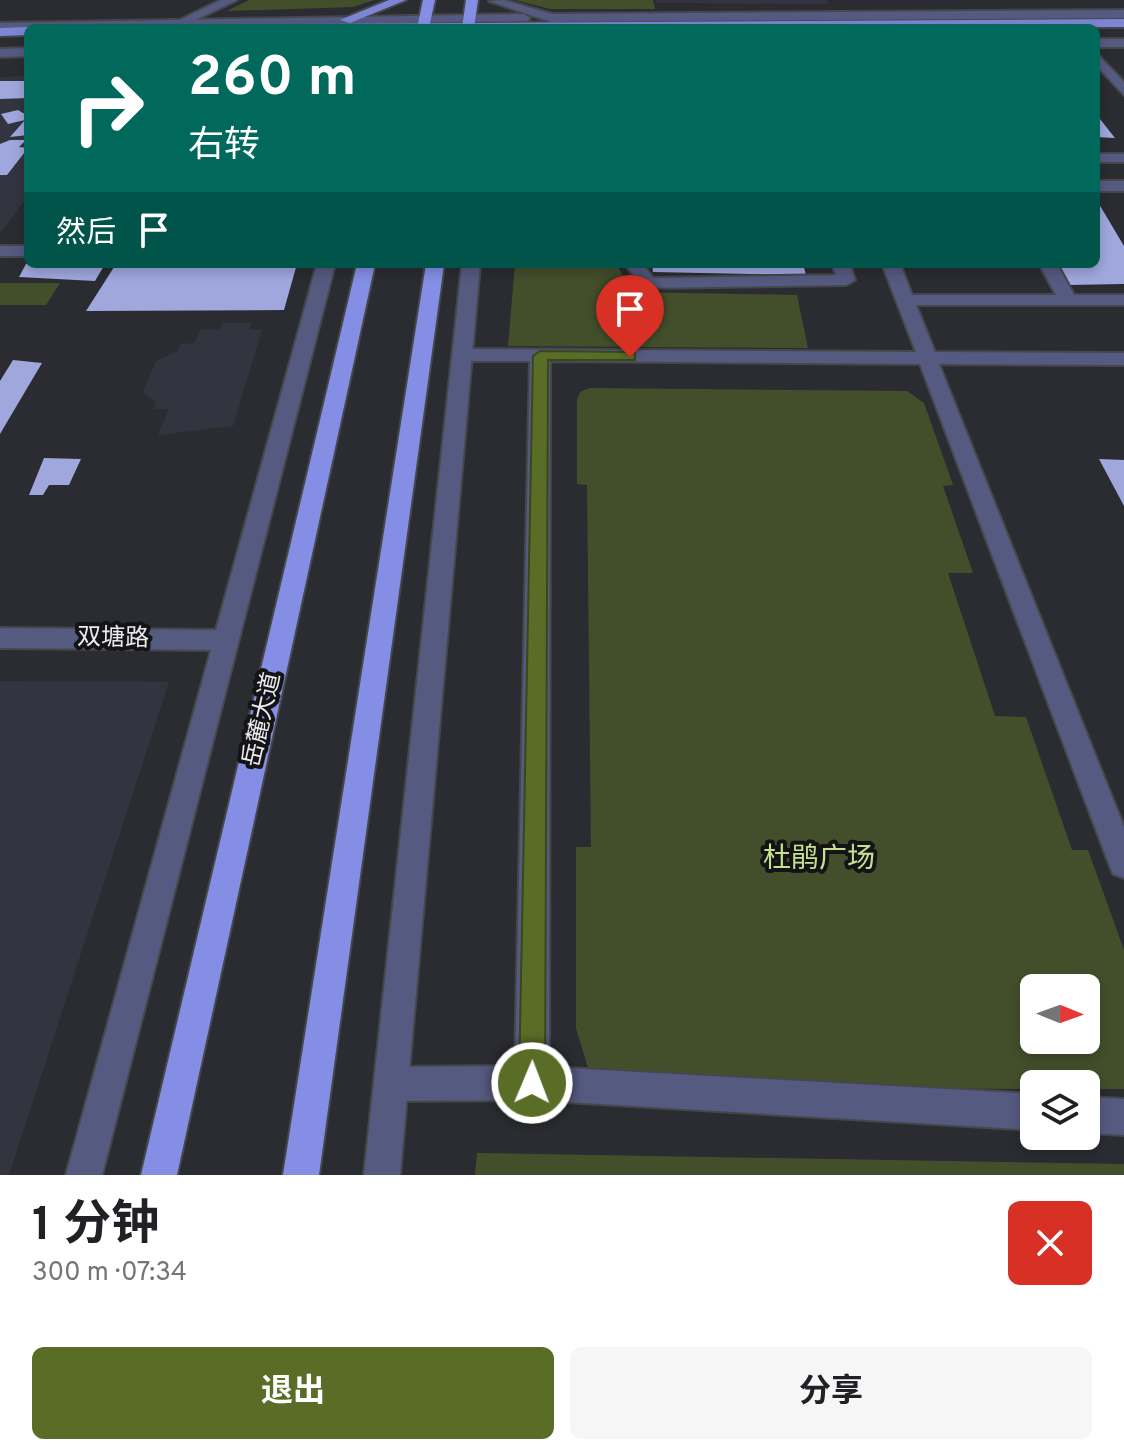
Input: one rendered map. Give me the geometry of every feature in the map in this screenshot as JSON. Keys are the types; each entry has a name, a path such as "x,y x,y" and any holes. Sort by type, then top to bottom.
{"highway":[{"path":"424,24 429,0"},
{"path":"468,24 472,0"},
{"name":"岳麓大道","path":"159,1175 365,268"},
{"path":"301,1175 434,268"}],"main road":[{"path":"333,24 401,0"},
{"path":"468,24 1124,23"},
{"path":"0,29 24,31"},
{"path":"1100,34 1124,34"},
{"path":"0,42 24,42"}],"street":[{"path":"178,24 231,0"},
{"path":"392,24 401,0"},
{"path":"551,18 495,1 492,24 551,18 1124,14"},
{"path":"243,24 375,24"},
{"path":"0,29 24,29"},
{"path":"1100,43 1124,43"},
{"path":"0,53 24,52"},
{"path":"1100,62 1124,91"},
{"path":"1100,158 1124,158"},
{"path":"1110,186 1124,207"},
{"path":"0,251 24,251"},
{"path":"84,1175 325,268"},
{"path":"382,1175 471,268"},
{"path":"637,268 648,283 846,280 842,268"},
{"path":"893,268 1124,864"},
{"path":"1050,268 1069,301"},
{"path":"905,300 1124,300"},
{"path":"463,355 1124,359"},
{"path":"532,1083 540,356"},
{"name":"双塘路","path":"0,638 226,640"},
{"path":"391,1084 532,1083 1020,1111"},
{"path":"1100,1116 1124,1117"}],"shaded area":[{"path":"656,0 827,0 828,4 657,3"},
{"path":"24,76 24,201 0,233 0,77"},
{"path":"223,323 252,323 249,330 262,330 233,426 158,435 169,409 154,409 156,402 143,393 155,362 177,351 181,344 194,343 201,329 219,330"},
{"path":"0,681 169,682 9,1175 0,1175"}],"green space":[{"path":"249,0 374,0 353,7 227,11"},
{"path":"515,0 653,0 655,9 550,9"},
{"path":"515,268 618,268 633,292 797,295 808,348 508,346"},
{"path":"0,283 60,283 46,305 0,305"},
{"name":"杜鹃广场","path":"590,388 907,391 924,403 953,485 943,486 973,573 948,573 995,716 1026,717 1072,850 1088,850 1124,950 1124,1089 1100,1089 1100,1070 1020,1070 1020,1089 608,1086 588,1068 576,1028 576,847 591,847 587,485 577,484 577,400 580,392"},
{"path":"477,1153 1124,1164 1124,1175 475,1175"}],"building":[{"path":"0,81 24,81 24,98 0,99"},
{"path":"18,110 24,114 24,120 8,124 1,114"},
{"path":"1100,119 1115,138 1100,137"},
{"path":"24,121 24,135 10,137"},
{"path":"24,140 19,147 24,148 24,153 7,175 0,175 0,144"},
{"path":"1100,206 1124,246 1124,284 1067,285 1056,268 1100,268"},
{"path":"24,268 103,268 95,281 19,277"},
{"path":"113,268 296,268 284,310 86,311"},
{"path":"652,268 804,268 806,275 653,272"},
{"path":"13,360 42,363 0,434 0,381"},
{"path":"44,458 81,459 69,485 49,485 43,495 29,495"},
{"path":"1099,459 1124,460 1124,506"}],"route":[{"path":"532,1083 540,356 630,357"}]}
